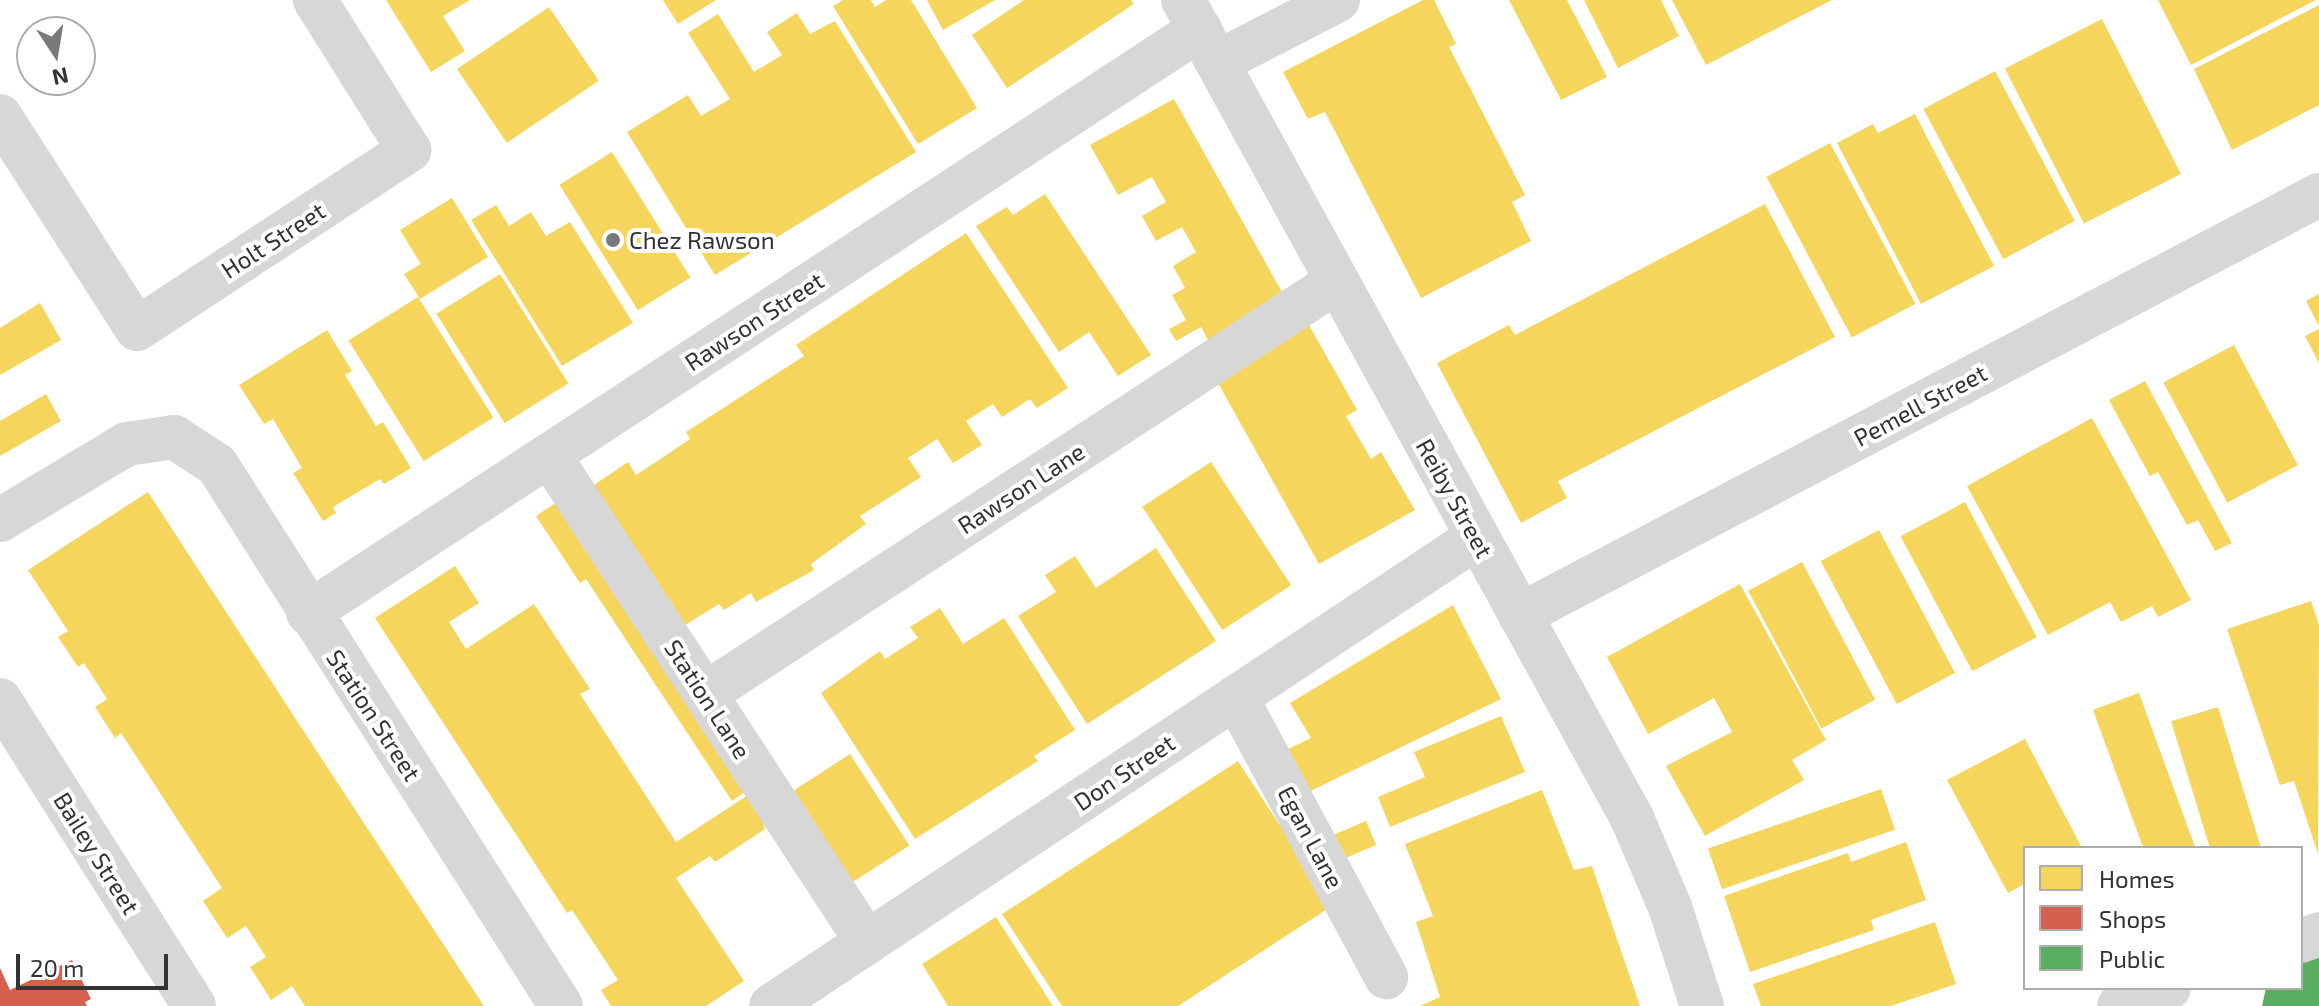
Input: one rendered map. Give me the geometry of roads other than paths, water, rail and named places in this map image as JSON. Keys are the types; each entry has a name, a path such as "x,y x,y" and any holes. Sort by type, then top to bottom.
{"street":[{"name":"Holt Street","path":"0,116 137,329 409,150 315,0"},
{"name":"Rawson Street","path":"308,613 1201,30 1338,0"},
{"name":"Reiby Street","path":"1201,30 1476,538 1632,818 1670,907 1702,1006"},
{"name":"Pemell Street","path":"1520,615 2319,195"},
{"name":"Rawson Lane","path":"705,694 1336,282"},
{"name":"Station Street","path":"0,520 127,444 174,437 217,465 308,613 561,1006"},
{"name":"Station Lane","path":"549,455 867,942"},
{"name":"Don Street","path":"771,1006 1476,538"},
{"name":"Egan Lane","path":"1236,697 1386,977"},
{"name":"Bailey Street","path":"0,700 194,1006"},
{"path":"2119,1006 2163,990"}],"place":[{"name":"Chez Rawson","path":"613,240"}]}
